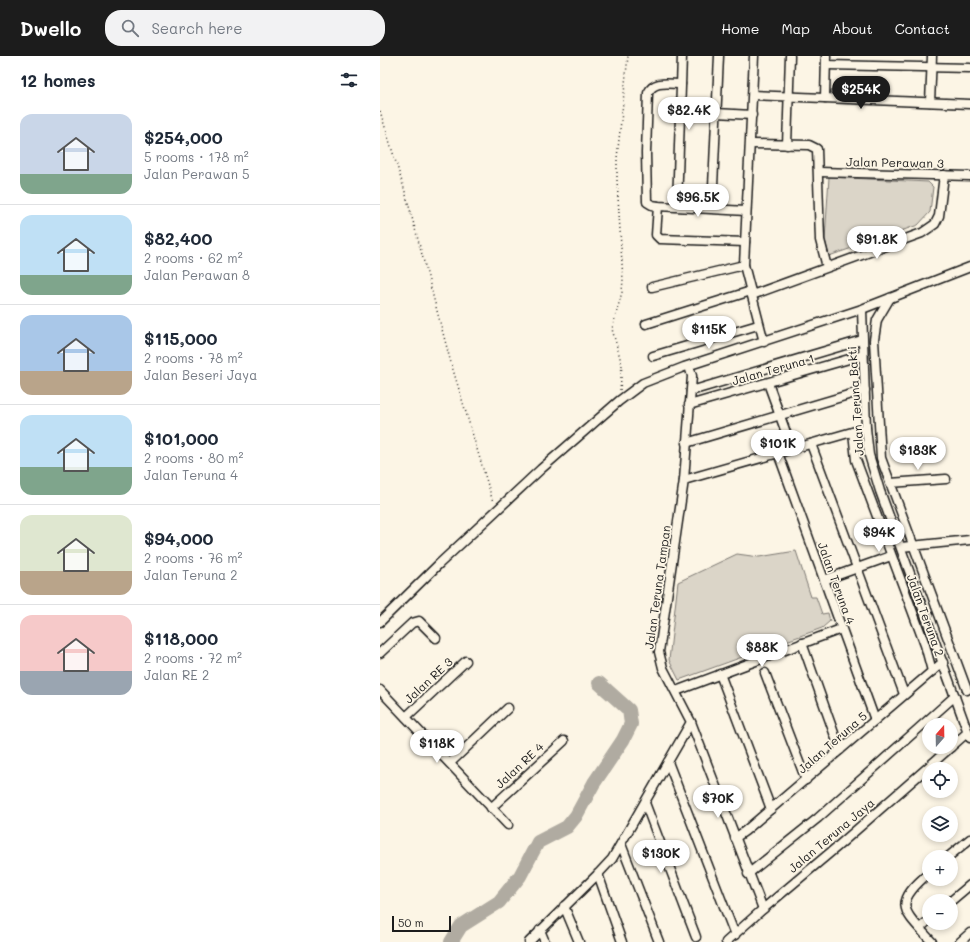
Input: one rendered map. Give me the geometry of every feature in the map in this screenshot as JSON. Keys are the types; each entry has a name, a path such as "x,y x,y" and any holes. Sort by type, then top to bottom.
{"street":[{"path":"677,206 682,56"},
{"path":"712,208 719,56"},
{"path":"754,56 751,144 744,265 752,293 758,325 764,342"},
{"path":"787,145 790,56"},
{"path":"825,98 826,56"},
{"path":"930,102 932,56"},
{"path":"826,65 970,68"},
{"path":"681,84 660,84 650,89 648,93 646,199 655,206 677,206 746,211"},
{"path":"753,95 970,104"},
{"path":"680,111 752,115"},
{"path":"751,144 814,146 818,153 820,240 827,267"},
{"name":"Jalan Perawan 3","path":"819,172 970,176"},
{"path":"646,324 752,293 922,233 936,224 939,216 944,175"},
{"path":"655,206 656,235 660,239 745,242"},
{"path":"652,287 744,265"},
{"path":"380,622 496,511 619,401 643,383 689,366 862,309 970,267"},
{"path":"890,298 877,320 874,340 881,458 967,690"},
{"name":"Jalan Teruna Bakti","path":"862,309 866,428 869,455 969,735"},
{"path":"653,356 758,325"},
{"path":"691,390 862,340"},
{"name":"Jalan Teruna 1","path":"689,405 863,355"},
{"name":"Jalan Teruna Tampan","path":"689,366 692,376 684,480 659,652 663,668 692,722 762,909"},
{"path":"768,383 792,449"},
{"path":"686,443 779,414 865,390"},
{"path":"684,480 866,428"},
{"name":"Jalan Teruna 2","path":"853,432 856,460 925,644 932,671"},
{"path":"811,444 904,694"},
{"name":"Jalan Teruna 4","path":"778,453 875,720"},
{"path":"890,483 946,479"},
{"path":"901,547 970,540"},
{"path":"824,580 891,556"},
{"path":"380,653 416,621 419,621 436,638"},
{"path":"676,691 841,629"},
{"path":"802,643 840,750"},
{"name":"Jalan RE 3","path":"406,716 466,661"},
{"name":"Jalan Teruna 5","path":"735,838 746,831 943,662"},
{"path":"765,673 806,780"},
{"path":"720,674 771,809"},
{"path":"380,690 491,808 508,824"},
{"path":"748,874 818,818 955,696"},
{"path":"450,763 508,708"},
{"path":"529,942 598,874 621,844 692,722"},
{"name":"Jalan Teruna Jaya","path":"958,742 969,735"},
{"name":"Jalan RE 4","path":"491,808 564,741"},
{"name":"Jalan Teruna Jaya","path":"726,942 762,909 838,846 943,754"},
{"path":"668,762 734,935"},
{"path":"645,803 696,937"},
{"path":"957,850 970,839"},
{"path":"621,844 659,942"},
{"path":"598,874 622,942"},
{"path":"922,879 914,886 906,898 906,912 932,942"},
{"path":"958,895 970,885"},
{"path":"564,906 579,942"},
{"path":"540,930 545,942"},
{"path":"960,942 970,933"}],"path":[{"path":"619,401 622,365 612,329 622,292 623,280 617,158 628,56"},
{"path":"380,111 406,195 451,363 496,511"}],"shaded area":[{"path":"829,177 928,182 933,187 930,212 918,225 829,256 825,240"},
{"path":"796,551 811,597 816,597 822,614 828,613 830,621 822,628 679,680 669,660 678,582 737,554 759,557"}],"waterway":[{"path":"451,942 461,926 499,902 520,876 538,842 567,827 576,816 594,783 623,740 631,724 629,710 599,683"}]}
